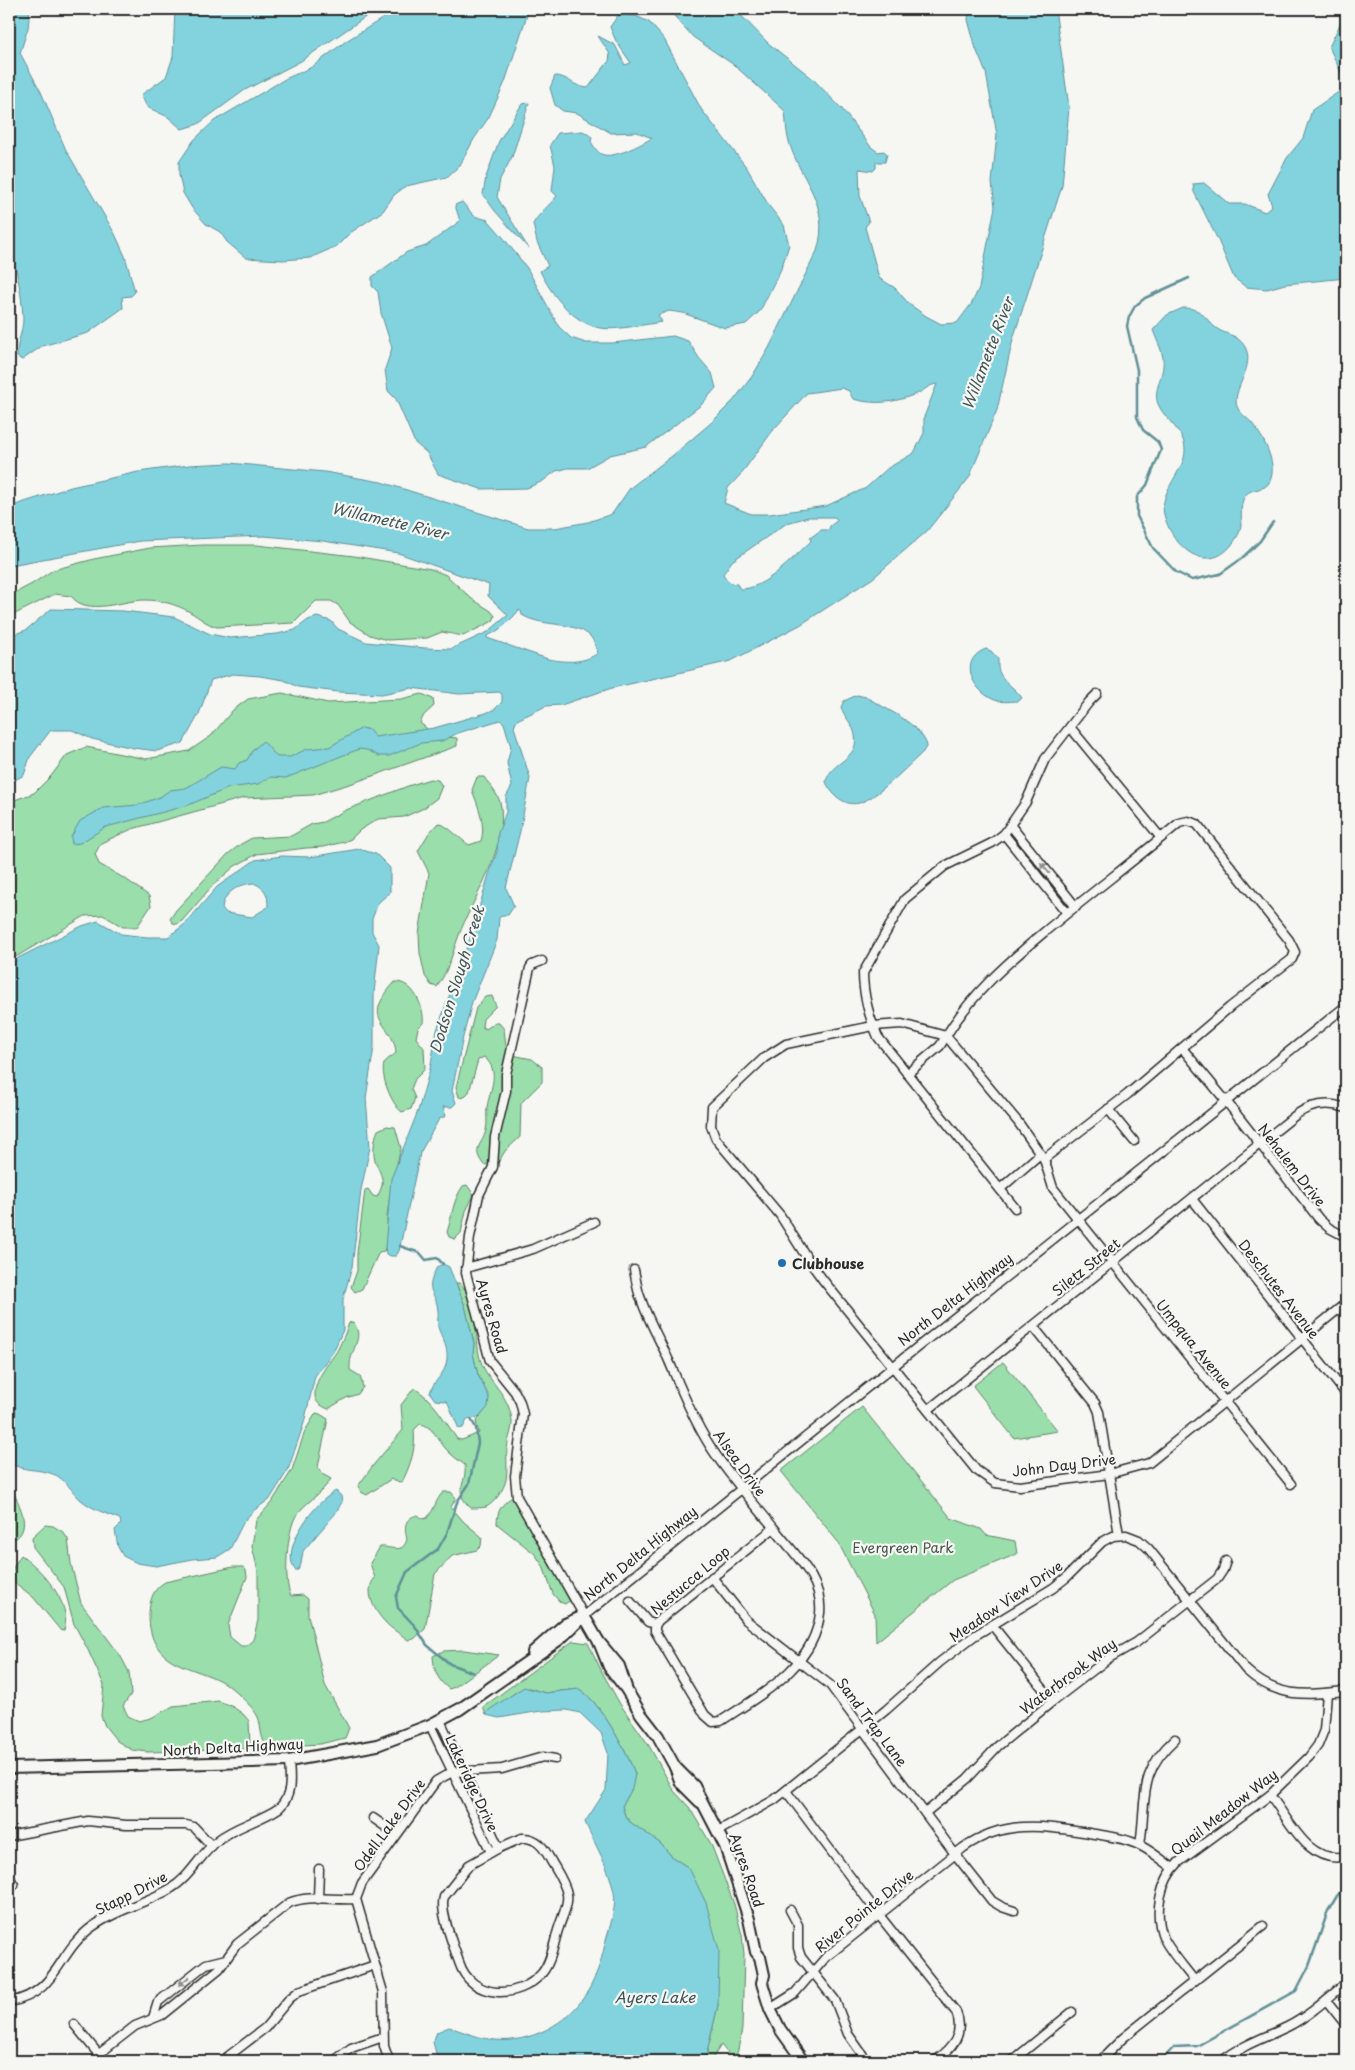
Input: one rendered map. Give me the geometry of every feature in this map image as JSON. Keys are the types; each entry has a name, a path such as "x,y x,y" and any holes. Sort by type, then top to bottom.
{"street":[{"path":"1015,1208 878,1037 873,1026 863,981 863,972 905,898 945,866 992,843 1011,826 1030,795 1045,759 1088,702 1097,694"},
{"path":"1070,727 1161,838"},
{"path":"907,1074 940,1046 958,1016 985,984 1067,913 1179,823 1188,821 1197,824 1289,940 1295,952 1292,959 1108,1109 1042,1156 1000,1189"},
{"path":"1011,826 1076,906"},
{"path":"1004,834 1067,913"},
{"name":"Ayres Road","path":"542,962 532,965 530,968 506,1074 506,1092 495,1137 493,1167 479,1195 466,1268 490,1361 516,1392 520,1402 522,1414 515,1476 518,1497 599,1642 619,1666 626,1688 641,1714 658,1736 675,1767 694,1786 718,1831 742,1897 756,1952 754,1958 757,1977 762,1983 770,2009 780,2029 803,2061"},
{"name":"North Delta Highway","path":"9,1768 289,1761 377,1745 435,1722 471,1702 524,1662 560,1639 584,1616 892,1367 1346,1006"},
{"path":"873,1026 902,1024 946,1036"},
{"name":"John Day Drive","path":"873,1026 786,1044 764,1058 712,1107 711,1126 716,1139 772,1204 818,1273 892,1367 976,1470 995,1482 1020,1486 1109,1474 1149,1463 1346,1303"},
{"name":"Umpqua Avenue","path":"946,1036 1018,1122 1042,1156 1053,1188 1291,1484"},
{"name":"Nehalem Drive","path":"1182,1048 1319,1219 1329,1228 1346,1237"},
{"name":"Siletz Street","path":"928,1410 1112,1261 1305,1109 1321,1105 1346,1108"},
{"path":"1108,1109 1134,1141"},
{"name":"Deschutes Avenue","path":"1192,1199 1346,1394"},
{"path":"466,1268 498,1257 528,1250 594,1222"},
{"name":"Alsea Drive","path":"634,1270 646,1313 654,1326 699,1425 722,1464 807,1569 815,1585 820,1614 817,1629 809,1645 798,1660"},
{"path":"1033,1326 1095,1403 1099,1412 1119,1535 1132,1536 1139,1540 1191,1600 1246,1670 1259,1680 1272,1688 1287,1693 1346,1691"},
{"name":"Nestucca Loop","path":"774,1528 655,1624 655,1630 705,1715 713,1722 722,1721 779,1682 798,1660"},
{"name":"Meadow View Drive","path":"718,1831 762,1808 786,1791 940,1662 992,1625 1054,1588 1074,1571 1102,1542 1119,1535"},
{"name":"Waterbrook Way","path":"925,1813 967,1779 1003,1743 1053,1701 1109,1658 1137,1642 1217,1579 1226,1562"},
{"name":"Sand Trap Lane","path":"712,1577 746,1620 830,1685 955,1854"},
{"path":"630,1601 648,1622 655,1624"},
{"path":"992,1625 1053,1701"},
{"name":"Quail Meadow Way","path":"1194,1980 1171,1950 1164,1937 1159,1919 1164,1883 1173,1868 1191,1852 1270,1795 1303,1763 1318,1744 1325,1721 1327,1693"},
{"name":"Lakeridge Drive","path":"435,1722 452,1772 491,1852"},
{"name":"Lakeridge Drive","path":"435,1722 463,1772 499,1848"},
{"path":"1140,1845 1147,1777 1158,1755 1175,1739"},
{"path":"452,1772 463,1772 473,1769 502,1769 543,1757 555,1759"},
{"name":"Stapp Drive","path":"9,2002 26,1997 41,1989 78,1939 87,1930 105,1919 176,1885 191,1871 212,1846 227,1834 272,1812 282,1805 290,1790 289,1761"},
{"name":"Odell Lake Drive","path":"356,1899 362,1883 436,1781 452,1772"},
{"path":"786,1791 879,1915 956,2012 959,2025 957,2038 950,2049 936,2061"},
{"path":"1270,1795 1310,1849 1330,1858 1346,1856"},
{"path":"373,1818 396,1834"},
{"path":"9,1836 88,1821 126,1825 186,1824 194,1827 212,1846"},
{"name":"River Pointe Drive","path":"770,2009 795,1993 826,1957 955,1854 983,1836 1019,1826 1043,1826 1113,1837 1140,1845 1173,1868"},
{"path":"522,1838 531,1838 539,1843 547,1852 566,1889 567,1897 545,1969 528,1985 503,1993 480,1988 465,1975 460,1965 442,1905 444,1896 467,1866 499,1848 522,1838"},
{"path":"955,1854 992,1901 1002,1908 1014,1911"},
{"path":"318,1899 319,1869"},
{"path":"9,1877 14,1885"},
{"path":"99,2054 135,2026 162,2015 216,1972 237,1944 286,1905 298,1900 356,1899 383,1997 384,2048 389,2061"},
{"path":"790,1910 798,1925 799,1952 812,1972 835,2000 848,2034 867,2061"},
{"path":"1100,2061 1123,2038 1263,1926"},
{"path":"153,2018 158,2002 206,1964 226,1959"},
{"path":"222,2061 265,2028 293,1994 309,1986 375,1965"},
{"path":"1222,2061 1255,2040 1288,2027 1305,2017 1346,1983"},
{"path":"1326,2000 1346,2025"},
{"path":"1012,2061 1072,2012"},
{"path":"74,2024 104,2061"},
{"path":"334,2061 351,2048 383,2037"}],"green space":[{"path":"203,545 257,545 354,556 431,569 446,575 472,599 491,611 495,616 493,621 463,636 442,632 427,638 387,640 370,635 350,622 338,605 331,601 316,601 294,623 217,627 185,609 162,602 145,600 95,606 78,602 71,596 55,594 9,617 9,596 53,570 94,559 150,548"},
{"path":"282,693 328,703 401,699 422,694 433,699 434,706 424,715 420,723 436,736 457,738 457,746 353,783 313,795 244,798 132,829 101,843 95,854 99,864 127,880 149,896 151,906 137,927 123,927 103,915 85,916 9,961 9,802 34,793 51,776 67,755 86,747 146,759 189,751 211,736 233,710 248,699"},
{"path":"477,777 484,777 497,795 500,803 501,823 499,839 489,871 437,987 431,985 425,976 420,953 419,934 429,873 418,851 429,833 438,823 469,845 481,841 482,822 472,790"},
{"path":"430,779 438,780 442,786 437,798 424,808 404,817 378,819 344,842 323,847 257,854 235,866 213,885 182,921 177,924 173,923 170,919 176,910 228,854 252,838 291,836 312,824 323,822 346,810"},
{"path":"395,982 407,986 416,996 420,1003 423,1017 423,1023 418,1028 416,1038 424,1048 425,1069 415,1079 411,1089 415,1098 411,1109 402,1112 394,1103 385,1083 384,1064 396,1053 394,1042 381,1021 379,1014 379,1006 384,996"},
{"path":"492,996 496,1006 483,1019 482,1027 486,1029 495,1023 499,1023 504,1029 506,1046 517,1056 532,1059 542,1067 542,1082 521,1103 520,1137 505,1151 498,1163 484,1165 478,1150 486,1130 487,1107 493,1080 492,1068 489,1062 484,1057 478,1060 469,1092 463,1098 459,1097 456,1087 476,1008 485,997"},
{"path":"387,1126 395,1127 401,1148 391,1188 387,1217 388,1240 384,1251 379,1252 362,1289 355,1292 351,1287 357,1271 357,1253 365,1190 368,1189 373,1196 377,1197 382,1183 374,1155 375,1138 378,1130"},
{"path":"467,1185 474,1195 466,1211 461,1233 455,1239 449,1237 447,1232 457,1197 463,1186"},
{"path":"456,1283 459,1283 465,1289 469,1297 482,1366 503,1395 511,1414 512,1425 507,1449 505,1484 499,1495 489,1505 471,1508 465,1502 461,1492 465,1465 448,1451 428,1427 420,1424 414,1430 412,1456 402,1482 391,1479 367,1495 361,1492 358,1486 403,1430 401,1405 414,1388 433,1404 457,1439 462,1440 479,1433 476,1422 483,1413 489,1397 478,1375 473,1354 474,1343 465,1306"},
{"path":"353,1322 358,1335 350,1370 360,1376 363,1387 358,1394 346,1398 328,1409 316,1401 315,1389 323,1371 338,1349 349,1323"},
{"path":"1003,1362 1058,1431 1014,1438 973,1386"},
{"name":"Evergreen Park","path":"862,1407 951,1518 981,1529 986,1535 1015,1541 1017,1554 953,1580 876,1642 875,1614 838,1542 781,1471"},
{"path":"316,1413 328,1419 318,1467 322,1474 331,1479 296,1516 288,1544 287,1579 291,1596 303,1595 308,1599 308,1615 325,1685 349,1728 345,1738 320,1744 270,1747 266,1745 262,1738 256,1713 235,1691 208,1675 167,1657 158,1647 151,1633 149,1608 155,1591 165,1582 233,1567 243,1567 246,1570 247,1577 228,1625 230,1637 241,1646 246,1646 253,1640 258,1620 258,1571 252,1546 256,1520 272,1502 292,1470 305,1431"},
{"path":"9,1485 20,1506 24,1521 23,1529 13,1540 9,1538"},
{"path":"443,1492 451,1492 456,1498 451,1507 464,1522 482,1537 481,1546 477,1550 452,1556 435,1574 425,1629 414,1639 408,1640 388,1625 372,1601 370,1589 375,1578 370,1563 380,1547 396,1549 403,1547 407,1539 405,1527 410,1518 418,1515 423,1519 427,1518"},
{"path":"511,1498 519,1506 572,1599 565,1604 560,1602 553,1594 543,1566 535,1554 497,1524 500,1509"},
{"path":"45,1525 53,1526 63,1532 68,1539 71,1564 81,1603 120,1655 129,1672 131,1694 123,1706 128,1716 139,1721 151,1718 173,1706 219,1701 233,1707 249,1721 250,1744 246,1749 148,1752 132,1750 117,1741 105,1726 101,1716 104,1685 74,1624 64,1587 33,1547 32,1537"},
{"path":"21,1555 46,1578 60,1598 66,1620 64,1630 61,1631 33,1597 9,1578 9,1574"},
{"path":"573,1641 588,1643 620,1704 648,1744 674,1791 689,1807 711,1844 734,1904 742,1935 744,1954 742,2029 734,2061 721,2045 711,2061 705,2061 718,2005 689,1868 672,1857 661,1844 630,1822 625,1816 622,1806 628,1796 635,1774 619,1740 603,1715 587,1695 579,1689 545,1693 529,1688 516,1692 486,1715 483,1707"},
{"path":"464,1650 499,1655 455,1687 449,1689 437,1674 433,1656 443,1651"}],"water":[{"path":"9,9 30,9 28,28 20,53 41,92 66,150 115,234 125,256 135,292 131,296 122,297 123,308 88,333 42,346 22,360 17,357 23,324 21,299 9,242"},
{"path":"175,9 377,9 301,61 245,90 198,124 182,129 168,117 147,107 141,95 166,77 173,57"},
{"path":"398,9 529,9 505,82 489,117 460,165 447,177 406,186 394,195 383,211 350,233 337,246 310,258 282,260 246,258 227,242 220,232 206,224 192,208 183,193 179,175 179,162 194,140 214,121 285,79 312,67 346,41"},
{"name":"Willamette River","path":"668,9 735,9 768,43 812,78 842,109 871,147 878,152 884,151 887,154 885,162 876,162 876,168 873,171 859,169 860,196 869,222 865,227 879,278 895,288 909,304 941,324 957,323 972,303 979,288 995,207 992,182 997,135 986,73 976,49 968,20 969,9 1055,9 1069,107 1062,186 1013,339 997,410 969,478 927,531 873,578 800,625 731,661 612,688 561,705 546,706 517,720 514,727 530,778 520,831 506,888 514,906 508,915 502,915 499,918 497,940 472,1002 452,1091 456,1103 452,1107 443,1107 446,1116 439,1119 420,1153 399,1251 396,1256 391,1256 386,1254 385,1247 391,1179 418,1111 430,1069 437,1030 470,938 497,852 498,833 506,812 506,797 512,786 507,763 511,747 504,723 500,720 458,733 442,741 421,743 389,756 379,756 367,750 359,749 286,778 271,777 258,784 229,788 186,806 106,827 80,843 72,844 71,837 80,821 103,808 138,805 160,797 170,790 186,788 221,767 235,769 239,763 247,760 253,750 263,741 277,757 290,757 307,749 329,747 362,728 369,730 375,737 434,728 486,713 495,709 502,702 502,695 500,692 459,694 411,688 382,694 338,692 298,687 284,680 233,674 211,680 199,714 183,743 157,751 92,739 72,730 51,730 30,757 24,775 9,783 9,636 26,630 51,609 123,611 174,617 210,634 230,638 277,634 295,630 308,620 317,617 331,621 338,629 366,642 451,649 488,632 508,615 488,596 489,585 398,553 323,541 264,536 140,541 16,564 9,567 9,507 71,487 138,472 189,465 229,463 325,472 381,482 528,528 555,528 588,522 612,514 630,488 712,422 734,400 753,375 769,348 817,251 821,234 817,205 793,153 787,135 785,111 734,65 693,37","holes":["937,384 924,417 924,433 914,453 888,468 866,488 826,506 770,514 751,514 724,503 728,488 741,474 774,429 807,393 842,388 849,391 853,399 884,402 908,397","808,517 834,517 838,520 830,526 829,530 821,530 810,538 811,541 787,563 759,584 740,589 737,584 727,580 723,574 732,561 787,523","519,610 522,615 529,619 574,628 589,635 598,653 580,661 554,660 487,638 487,636 509,621"]},
{"path":"619,14 636,16 649,22 664,39 701,109 747,168 769,206 784,225 789,245 781,269 760,311 746,324 725,328 683,313 669,311 658,315 662,322 622,328 600,328 590,325 572,314 550,289 540,271 548,266 537,242 533,224 557,196 552,191 555,166 550,145 558,133 583,131 592,137 591,142 598,152 606,155 620,153 652,138 637,132 611,133 577,113 563,111 555,105 550,88 555,76 560,76 578,86 588,88 609,61 610,54 598,36 615,45 625,65 631,63 616,41 610,27"},
{"path":"1346,18 1346,83 1329,47 1342,20"},
{"path":"1346,87 1346,278 1285,284 1267,289 1246,287 1234,278 1218,240 1194,192 1193,184 1204,183 1229,204 1245,204 1265,212 1272,206 1268,194 1287,158 1303,138 1312,110"},
{"path":"529,103 512,157 500,179 497,197 529,249 495,211 483,194 486,177 499,141 522,104"},
{"path":"462,202 474,216 488,220 502,236 527,268 559,327 571,338 586,343 613,343 673,336 688,341 712,373 716,388 701,405 646,447 610,455 587,468 568,468 556,471 543,481 527,488 481,489 438,474 427,453 415,443 396,399 388,391 385,369 392,348 381,313 378,292 372,286 372,277 407,252 426,246 460,221 455,205"},
{"path":"1183,308 1199,311 1216,328 1237,338 1244,345 1248,361 1237,394 1236,405 1259,433 1269,454 1272,467 1272,474 1268,485 1245,496 1242,504 1239,533 1230,547 1220,555 1209,558 1198,557 1179,543 1171,531 1163,510 1166,494 1181,465 1185,450 1181,436 1157,401 1157,391 1163,362 1162,352 1153,330 1167,315"},
{"path":"986,649 991,651 998,659 1001,676 1022,698 1019,701 1004,702 995,700 987,696 975,683 971,676 972,660 977,654"},
{"path":"857,695 866,697 909,723 923,737 927,745 923,752 883,789 866,800 854,804 839,799 826,782 833,769 853,750 855,743 854,731 841,707 844,701"},
{"path":"359,849 376,854 390,868 390,892 378,903 372,919 372,932 379,945 374,993 374,1047 366,1098 370,1147 361,1190 352,1267 343,1299 343,1330 333,1352 315,1376 304,1423 288,1470 270,1499 253,1511 244,1521 230,1549 217,1557 193,1559 156,1566 137,1563 123,1556 118,1547 115,1530 121,1524 120,1519 85,1503 57,1476 47,1472 24,1469 9,1462 9,969 18,958 82,926 98,921 121,934 168,937 185,924 217,887 255,860 282,856 310,857","holes":["254,883 266,892 268,907 252,917 226,913 222,908 226,897 233,890 248,884"]},
{"path":"443,1264 449,1267 465,1306 474,1343 473,1354 478,1375 489,1397 488,1407 483,1413 478,1417 467,1420 463,1428 459,1429 448,1403 435,1400 430,1393 446,1365 447,1359 446,1347 438,1327 437,1304 431,1287 437,1267"},
{"path":"336,1491 341,1496 342,1502 335,1514 303,1551 301,1564 298,1570 295,1570 291,1561 292,1550 302,1526 319,1504"},
{"name":"Ayers Lake","path":"524,1687 545,1693 579,1689 595,1704 619,1740 635,1774 632,1789 622,1806 625,1816 630,1822 661,1844 672,1857 689,1868 706,1903 719,1950 718,2005 705,2061 438,2061 433,2042 437,2032 449,2027 484,2038 515,2040 528,2037 553,2026 574,2010 586,1994 596,1973 612,1918 615,1898 612,1883 585,1822 606,1790 608,1753 601,1733 580,1713 567,1710 541,1711 499,1718 486,1715 489,1710"}],"waterway":[{"path":"1189,278 1145,298 1135,306 1127,326 1137,370 1137,417 1143,430 1158,442 1161,450 1147,485 1137,497 1137,516 1153,548 1176,572 1192,580 1220,574 1241,559 1260,541 1273,522"},
{"name":"Dodson Slough Creek","path":"400,1246 420,1253 426,1260 437,1258 443,1264"},
{"name":"Dodson Slough Creek","path":"471,1419 476,1428 478,1443 469,1484 457,1502 447,1533 438,1549 407,1572 396,1597 398,1608 415,1626 427,1645 450,1664 474,1673"},
{"path":"1161,2061 1174,2047 1197,2046 1296,1991 1309,1966 1328,1911 1346,1885"}],"place":[{"name":"Clubhouse","path":"782,1263"}]}
